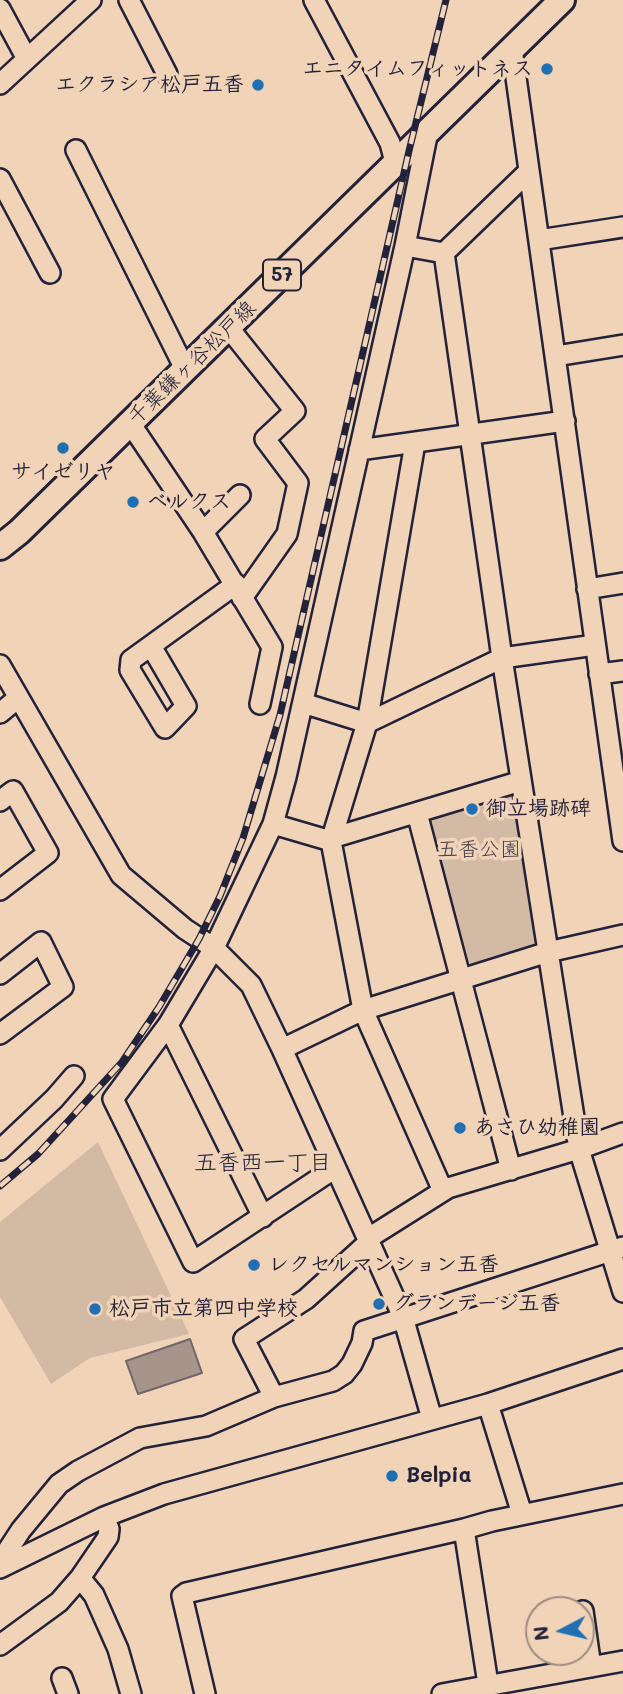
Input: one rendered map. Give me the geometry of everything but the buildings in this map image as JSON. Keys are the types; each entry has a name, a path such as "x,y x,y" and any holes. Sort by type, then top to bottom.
{"main road":[{"name":"千葉鎌ヶ谷松戸線","path":"0,547 19,532 562,0"}],"street":[{"path":"129,0 167,74"},
{"path":"314,0 390,143 395,162"},
{"path":"0,84 82,3"},
{"path":"0,9 27,59"},
{"path":"512,49 599,674 615,730 623,841"},
{"path":"335,1168 193,1262 113,1099 168,1025 214,948 273,824 303,703 428,131"},
{"path":"76,150 185,369"},
{"path":"444,253 529,171"},
{"path":"0,179 50,273"},
{"path":"539,240 623,227"},
{"path":"405,246 444,253"},
{"path":"444,253 502,658 579,1149 617,1249 623,1292"},
{"path":"151,646 239,591 287,534 299,483 265,439 295,411 228,327"},
{"path":"556,356 623,345"},
{"path":"359,450 565,421"},
{"path":"130,423 203,532 272,648 260,704"},
{"path":"415,443 367,723 332,839 363,1010 443,1191"},
{"path":"203,532 240,495"},
{"path":"587,589 623,583"},
{"path":"303,703 367,723 502,658 595,645"},
{"path":"0,665 121,876 185,929 214,948 251,985 403,1317 432,1419"},
{"path":"599,674 623,671"},
{"path":"0,713 18,698"},
{"path":"273,824 332,839 521,781"},
{"path":"0,801 13,791 48,853 0,890"},
{"path":"417,813 511,1170"},
{"path":"282,1049 363,1010 548,952 623,935"},
{"path":"0,974 41,942 63,987 0,1034"},
{"path":"168,1025 263,1217"},
{"path":"0,1150 54,1099 74,1076"},
{"path":"274,1397 244,1339 306,1299 368,1240 443,1191 623,1133"},
{"path":"0,1565 21,1530 59,1484 140,1437 206,1426 274,1397 333,1381 344,1374 357,1355 364,1331 617,1249"},
{"path":"0,1565 104,1517 164,1494 488,1404 623,1359"},
{"path":"488,1404 522,1514"},
{"path":"205,1694 182,1596 186,1593 522,1514 623,1494"},
{"path":"0,1645 59,1602 80,1578 108,1537 109,1529 104,1517"},
{"path":"464,1529 488,1684"},
{"path":"80,1578 94,1595 118,1649 131,1694"},
{"path":"452,1693 488,1684 623,1661"}],"green space":[{"name":"五香公園","path":"511,792 517,796 540,943 535,951 468,971 424,817"},
{"path":"98,1142 189,1334 90,1358 51,1384 0,1297 0,1222"}],"shaded area":[{"path":"190,1339 202,1373 138,1394 126,1361"}],"railway":[{"path":"0,1186 38,1154 122,1062 159,1007 199,939 243,838 280,715 446,0"}],"place":[{"name":"エニタイムフィットネス","path":"547,69"},
{"name":"エクラシア松戸五香","path":"258,85"},
{"name":"サイゼリヤ","path":"63,448"},
{"name":"ベルクス","path":"133,502"},
{"name":"御立場跡碑","path":"472,809"},
{"name":"あさひ幼稚園","path":"460,1128"},
{"name":"レクセルマンション五香","path":"254,1265"},
{"name":"グランデージ五香","path":"379,1304"},
{"name":"松戸市立第四中学校","path":"95,1309"},
{"name":"Belpia","path":"392,1476"}],"district":[{"name":"五香西一丁目","path":"263,1163"}]}
